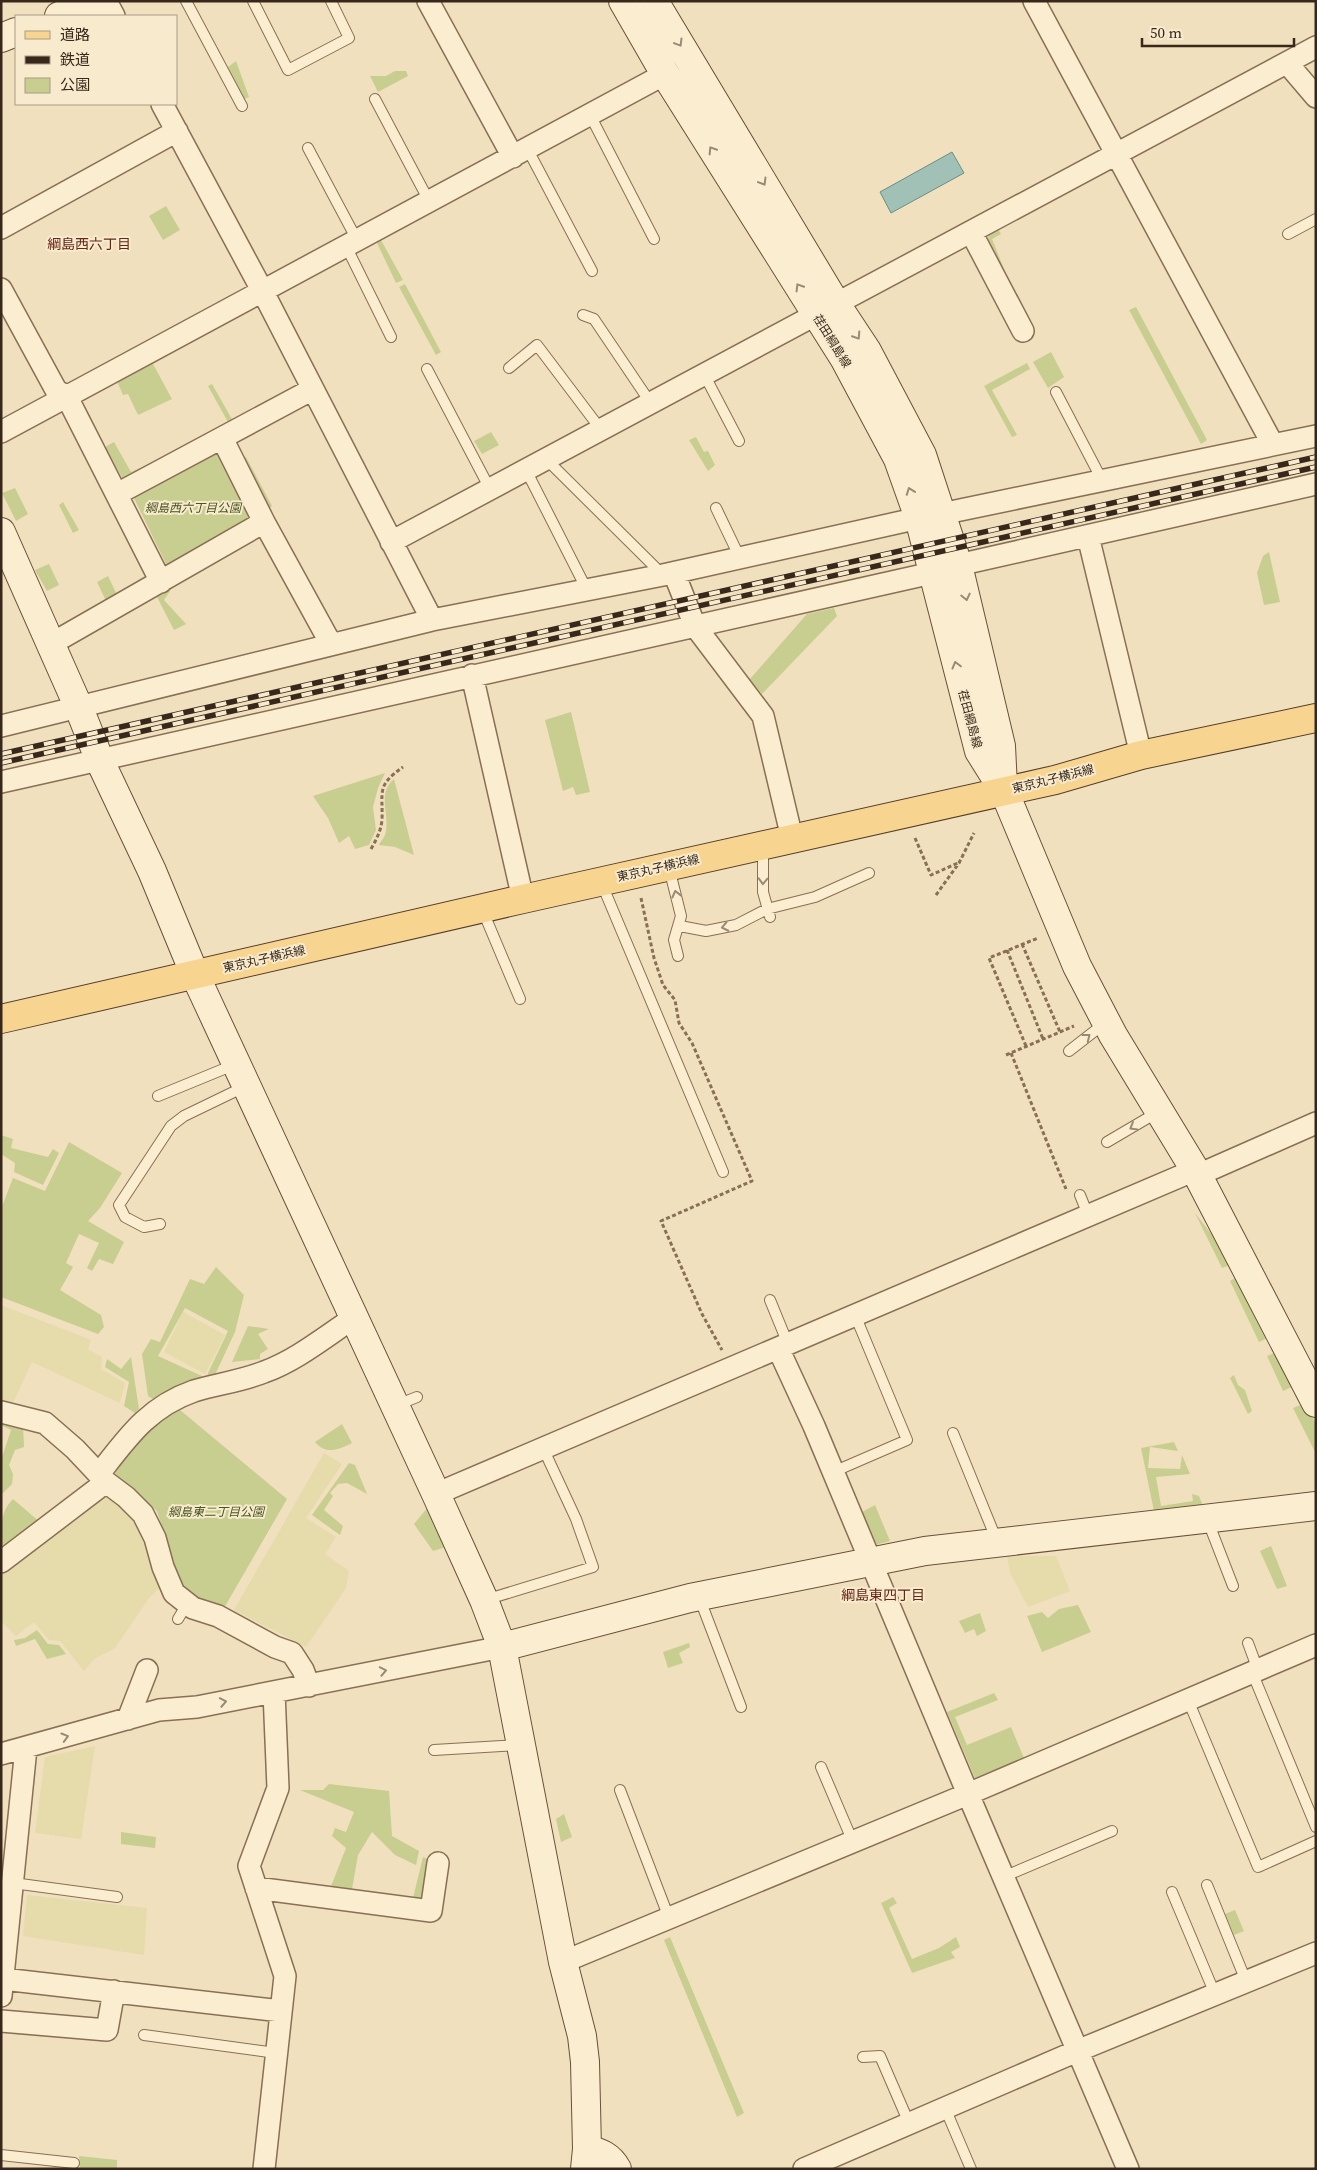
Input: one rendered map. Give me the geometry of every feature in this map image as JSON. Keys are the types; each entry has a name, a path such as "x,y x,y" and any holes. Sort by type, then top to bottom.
{"main road":[{"name":"東京丸子横浜線","path":"1,1019 600,881 1055,780 1141,755 1316,718"}],"street":[{"path":"62,15 99,1"},
{"path":"106,1 113,15"},
{"path":"428,1 520,152"},
{"name":"荏田綱島線","path":"623,1 665,74 826,309"},
{"name":"荏田綱島線","path":"654,1 826,309 844,358 958,565 1001,746 1004,791"},
{"path":"1034,1 1272,443"},
{"path":"1,38 15,32"},
{"path":"390,542 652,405 826,309 1116,156 1316,47"},
{"path":"1287,62 1316,97"},
{"path":"1,432 665,74"},
{"path":"163,105 263,292 390,542 432,620"},
{"path":"1,228 177,131"},
{"path":"971,232 1023,331"},
{"path":"1,289 56,390 67,397 161,582"},
{"path":"117,494 313,389"},
{"path":"1,726 432,620 668,574 1272,443 1316,436"},
{"path":"222,438 264,522 330,644"},
{"path":"1,782 932,574 958,565 1316,484"},
{"name":"荏田綱島線","path":"930,516 932,574 979,751 1004,791"},
{"path":"51,644 264,522"},
{"path":"1,532 79,708 100,761 152,871 195,975 241,1075 355,1317 406,1401 436,1494 484,1600 502,1647 563,1962 582,2036 585,2062 586,2159 601,2153 613,2162 617,2169"},
{"path":"1088,536 1141,755"},
{"path":"668,574 695,626 763,716 792,838"},
{"path":"472,676 522,899"},
{"path":"1004,791 1078,966 1094,1022 1159,1112 1196,1172 1316,1404"},
{"path":"436,1494 1088,1215 1316,1123"},
{"path":"1,1562 103,1478 134,1429 150,1414 165,1404 192,1392 264,1372 292,1358 355,1317"},
{"path":"783,1346 870,1562 1128,2169"},
{"path":"1,1412 45,1423 143,1514 155,1538 163,1567 183,1611 193,1608 218,1616 275,1647 292,1653 303,1670 309,1686"},
{"path":"1,1754 159,1710 197,1707 502,1647 698,1596 925,1551 1316,1506"},
{"path":"563,1962 968,1794 1316,1645"},
{"path":"128,1719 147,1670"},
{"path":"264,2169 285,1976 249,1866 278,1788 274,1692"},
{"path":"26,1748 2,1988 114,1992 281,2011"},
{"path":"256,1888 431,1911 438,1863"},
{"path":"804,2169 1077,2051 1316,1952"},
{"path":"1,2021 107,2030 114,1992"}],"lane":[{"path":"186,1 242,106"},
{"path":"253,1 288,70 349,38 331,1"},
{"path":"374,98 430,202"},
{"path":"590,115 654,240"},
{"path":"308,148 352,243 391,337"},
{"path":"520,152 592,271"},
{"path":"1288,234 1316,219"},
{"path":"583,314 594,319 652,405"},
{"path":"509,368 537,345 602,431"},
{"path":"427,369 490,490"},
{"path":"705,376 739,442"},
{"path":"1056,392 1102,480"},
{"path":"547,460 668,574"},
{"path":"526,470 587,590"},
{"path":"716,508 740,558"},
{"path":"764,845 762,892 769,913"},
{"path":"669,866 681,916 680,926 674,940 678,956"},
{"path":"680,926 706,931 736,925 815,897 869,874"},
{"path":"600,881 723,1172"},
{"path":"481,908 520,998"},
{"path":"1069,1051 1094,1022"},
{"path":"158,1096 241,1075"},
{"path":"160,1224 144,1227 125,1217 119,1205 171,1126 241,1075"},
{"path":"1107,1142 1159,1112"},
{"path":"1080,1195 1088,1215"},
{"path":"770,1300 783,1346"},
{"path":"833,1472 907,1440 855,1315"},
{"path":"953,1433 997,1542"},
{"path":"484,1600 593,1567 576,1519 543,1448"},
{"path":"1207,1518 1233,1586"},
{"path":"698,1596 741,1707"},
{"path":"1248,1643 1255,1671 1316,1827"},
{"path":"1188,1700 1258,1866 1316,1841"},
{"path":"434,1750 521,1745"},
{"path":"821,1766 853,1842"},
{"path":"620,1790 669,1918"},
{"path":"1003,1877 1112,1830"},
{"path":"13,1883 117,1897"},
{"path":"1207,1885 1246,1981"},
{"path":"1172,1892 1215,1994"},
{"path":"144,2035 276,2053"},
{"path":"863,2057 880,2056 909,2124"},
{"path":"946,2108 971,2169"},
{"path":"1,2155 74,2162"}],"path":[{"path":"371,849 379,833 382,820 380,799 383,786 391,775 403,767"},
{"path":"936,895 958,862 974,833"},
{"path":"915,838 931,875 958,862"},
{"path":"1026,1046 989,958 1038,938"},
{"path":"1022,944 1060,1032"},
{"path":"1007,950 1043,1039"},
{"path":"1006,1055 1060,1032 1094,1022"},
{"path":"1011,1053 1070,1199 1080,1195"}],"shaded area":[{"path":"1,1305 91,1340 88,1349 102,1357 101,1369 125,1383 120,1403 32,1362 11,1407 1,1403"},
{"path":"183,1312 225,1335 205,1374 164,1352"},
{"path":"324,1453 342,1464 306,1518 336,1537 325,1554 349,1571 346,1588 306,1647 234,1610"},
{"path":"106,1490 140,1517 163,1585 149,1598 115,1648 94,1659 84,1671 60,1641 49,1640 34,1622 16,1636 1,1621 1,1571"},
{"path":"1007,1556 1056,1556 1070,1591 1028,1607 1010,1573"},
{"path":"95,1746 81,1839 35,1833 45,1757"},
{"path":"27,1895 147,1908 144,1955 23,1936"}],"green space":[{"path":"236,61 249,97 242,100 228,67"},
{"path":"395,71 406,71 408,76 378,92 370,76 386,76"},
{"path":"166,206 180,230 163,240 149,216"},
{"path":"997,227 1001,234 992,239 1006,274 1002,276 986,242 990,233"},
{"path":"381,240 403,280 396,283 377,243"},
{"path":"405,284 441,352 436,355 399,287"},
{"path":"1136,307 1207,440 1201,444 1129,310"},
{"path":"180,343 183,347 153,364 172,399 138,415 128,394 123,395 117,381"},
{"path":"1051,352 1064,377 1048,388 1033,362"},
{"path":"1027,363 1030,369 992,390 1017,435 1012,437 984,386"},
{"path":"212,384 233,421 229,424 208,386"},
{"path":"491,432 499,445 482,454 474,441"},
{"path":"696,437 704,452 708,451 715,465 708,471 689,440"},
{"path":"114,442 131,472 154,462 124,481 105,447"},
{"name":"綱島西六丁目公園","path":"220,448 254,519 168,568 133,496"},
{"path":"246,457 272,506 267,510 242,458"},
{"path":"15,488 28,514 16,521 2,493"},
{"path":"63,502 79,530 73,533 59,505"},
{"path":"1269,552 1280,602 1264,605 1257,573 1263,556"},
{"path":"49,564 59,585 47,591 35,570"},
{"path":"108,576 118,597 107,603 97,582"},
{"path":"172,588 164,600 186,624 174,630 157,597"},
{"path":"834,608 837,616 762,694 749,680 807,614"},
{"path":"571,712 590,792 576,795 573,787 563,791 545,720"},
{"path":"385,773 378,788 373,807 376,830 369,845 355,849 349,836 339,843 328,818 313,796"},
{"path":"394,779 414,855 395,847 379,845 385,835 386,828 386,791"},
{"path":"1,1135 13,1139 11,1148 48,1157 53,1149 59,1153 43,1185 14,1172 15,1163 1,1154"},
{"path":"69,1142 122,1173 100,1208 88,1221 124,1242 113,1264 99,1259 92,1271 87,1268 99,1243 79,1234 66,1263 73,1267 60,1290 101,1315 104,1327 98,1334 1,1297 1,1209 13,1178 45,1191"},
{"path":"1195,1213 1229,1257 1233,1264 1222,1268"},
{"path":"216,1267 244,1295 235,1332 214,1377 207,1378 228,1331 185,1308 158,1356 202,1376 203,1381 155,1400 148,1396 142,1354 151,1339 160,1342 190,1279 204,1284"},
{"path":"1240,1275 1270,1337 1259,1342 1230,1281"},
{"path":"248,1326 269,1329 258,1334 268,1349 260,1354 260,1359 232,1362"},
{"path":"1277,1352 1294,1386 1283,1391 1267,1356"},
{"path":"131,1357 139,1409 135,1413 124,1406 129,1382 105,1367 107,1359 121,1369"},
{"path":"1234,1375 1238,1385 1245,1390 1252,1411 1248,1414 1230,1378"},
{"path":"1305,1403 1316,1424 1316,1454 1293,1408"},
{"name":"綱島東二丁目公園","path":"180,1410 287,1499 224,1608 190,1595 180,1584 157,1511 115,1475 116,1465 152,1424"},
{"path":"1,1419 23,1423 24,1447 15,1450 9,1465 13,1474 12,1484 1,1495 1,1460 11,1430 1,1425"},
{"path":"342,1424 352,1443 342,1448 328,1450 323,1449 315,1442"},
{"path":"1174,1442 1178,1451 1150,1447 1148,1468 1180,1469 1182,1455 1190,1474 1156,1477 1161,1506 1193,1501 1192,1494 1199,1496 1203,1506 1154,1511 1141,1448"},
{"path":"349,1463 355,1465 367,1494 347,1483 338,1484 330,1493 333,1496 324,1510 343,1526 340,1535 312,1515"},
{"path":"13,1499 41,1523 8,1548 1,1544 1,1525 3,1514"},
{"path":"875,1505 890,1541 875,1545 862,1512"},
{"path":"428,1507 446,1547 433,1551 414,1524"},
{"path":"1271,1546 1287,1586 1277,1589 1260,1551"},
{"path":"1078,1605 1091,1632 1042,1652 1027,1616 1042,1612 1048,1618 1059,1609"},
{"path":"980,1613 986,1631 977,1636 974,1629 965,1633 959,1621"},
{"path":"37,1630 48,1644 59,1645 66,1654 47,1659 35,1639 16,1646 14,1640 25,1638"},
{"path":"689,1643 690,1647 679,1653 683,1663 668,1668 663,1652"},
{"path":"994,1693 998,1700 955,1717 967,1745 1011,1727 1024,1758 975,1778 947,1712"},
{"path":"329,1784 389,1791 392,1836 419,1851 416,1865 395,1855 372,1832 358,1855 352,1889 413,1898 423,1857 430,1860 422,1904 330,1889 346,1848 332,1836 335,1828 346,1832 354,1812 300,1790 323,1790"},
{"path":"564,1814 572,1837 561,1842 556,1819"},
{"path":"121,1832 156,1837 155,1848 121,1844"},
{"path":"893,1897 897,1903 889,1908 912,1959 939,1948 956,1937 960,1947 951,1952 955,1958 912,1973 881,1903"},
{"path":"1235,1910 1244,1931 1234,1935 1225,1914"},
{"path":"670,1937 744,2113 737,2117 664,1940"},
{"path":"79,2156 117,2160 117,2169 80,2169"}],"water":[{"path":"952,152 964,173 891,213 880,192"}],"railway":[{"path":"1,754 1316,457"},
{"path":"1,763 1316,467"}],"district":[{"name":"綱島西六丁目","path":"89,244"},
{"name":"綱島東四丁目","path":"883,1595"}]}
